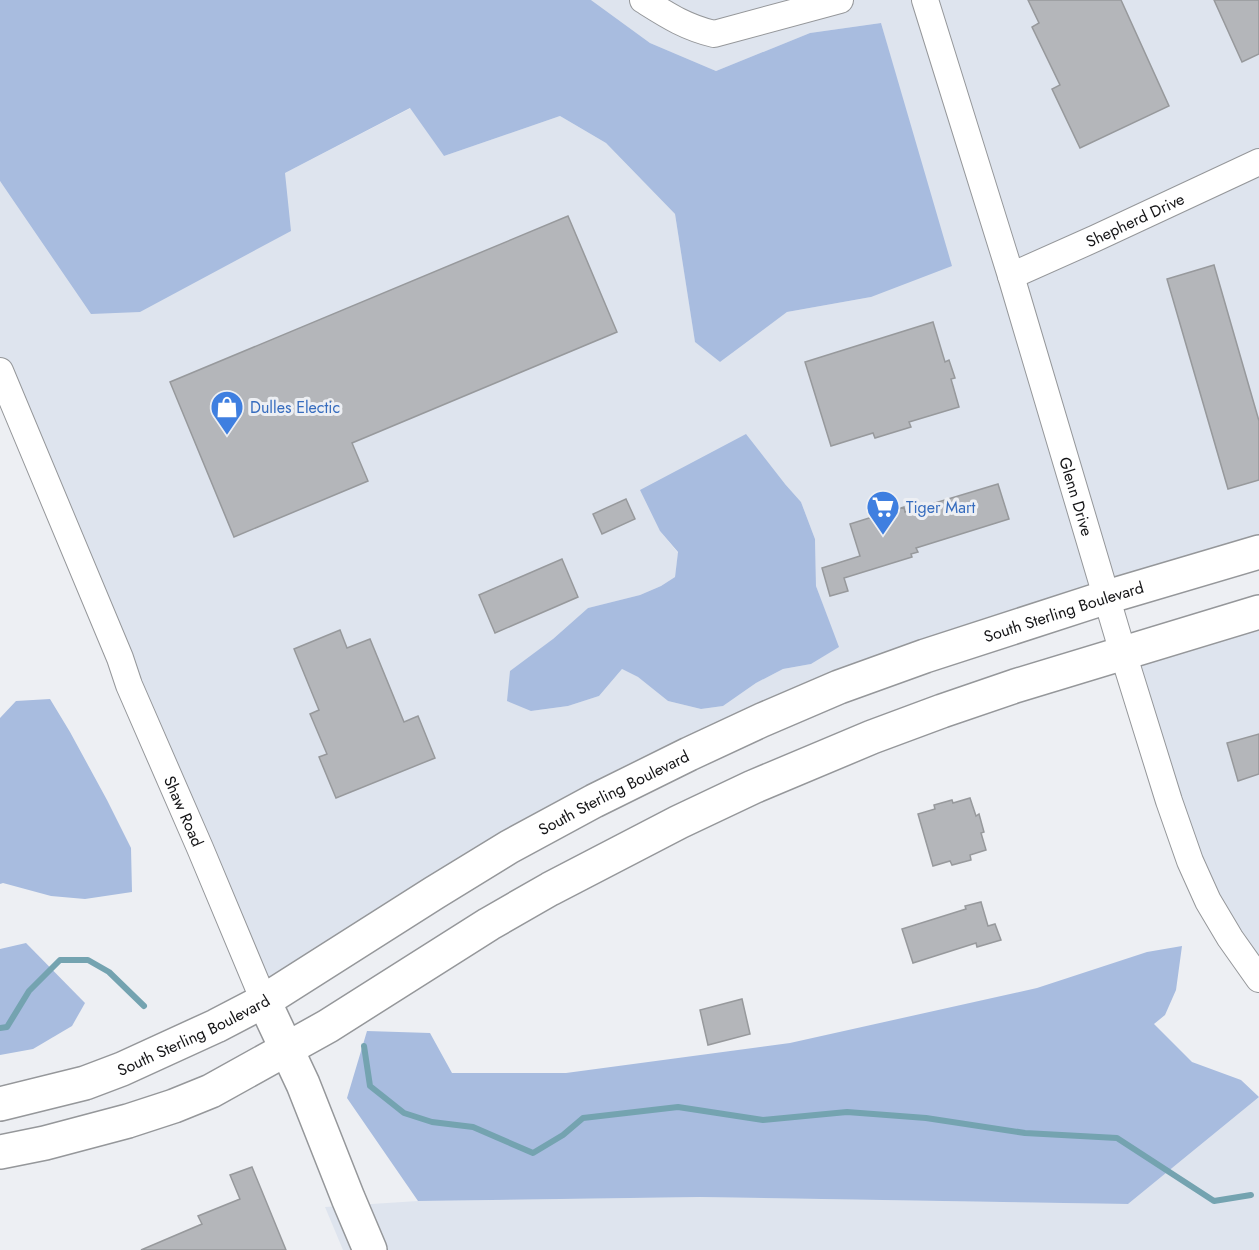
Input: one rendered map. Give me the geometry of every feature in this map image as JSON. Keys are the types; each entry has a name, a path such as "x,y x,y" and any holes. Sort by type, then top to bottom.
{"main road":[{"name":"South Sterling Boulevard","path":"0,1104 85,1083 122,1069 216,1026 264,1001 509,848 594,801 689,754 839,687 925,656 1107,597 1259,552"},
{"path":"0,1152 128,1121 174,1106 211,1090 286,1050 509,912 648,838 753,787 872,737 942,711 1015,686 1259,612"},
{"name":"Shaw Road","path":"264,1001 303,1084 370,1250"}],"street":[{"path":"643,0 674,20 714,33 840,0"},
{"name":"Glenn Drive","path":"926,0 1169,801 1190,861 1208,901 1230,938 1259,979"},
{"name":"Shepherd Drive","path":"1011,276 1259,162"},
{"name":"Shaw Road","path":"0,371 120,658 129,685 264,1001"}],"shaded area":[{"path":"0,0 591,0 650,43 716,71 810,33 881,23 952,266 871,297 787,312 720,362 695,342 675,214 606,143 560,116 444,156 410,108 285,173 291,231 140,312 91,314 0,181"},
{"path":"591,0 1259,0 1259,552 762,720 264,1001 0,371 0,181 11,196 285,173 411,108 444,156 560,116 606,143 675,214 695,341 720,362 787,312 871,297 906,113 881,23 810,33 716,71 650,43","holes":["785,484 801,502 815,539 816,586 838,647 811,664 783,669 756,683 723,706 701,709 668,701 638,677 622,669 599,696 568,706 531,711 553,639 588,608 640,595 675,577 678,553 660,531"]},
{"path":"746,434 801,502 815,539 816,586 839,647 811,664 783,669 756,683 723,706 701,709 668,701 638,677 622,669 599,696 568,706 531,711 507,701 510,671 553,639 588,608 640,595 675,577 678,552 660,531 640,490"},
{"path":"1259,612 1259,979 1230,938 1123,653"},
{"path":"50,699 107,800 131,848 132,892 85,899 51,896 0,884 0,718 16,701"},
{"path":"26,943 85,1003 72,1026 33,1049 0,1055 0,949"},
{"path":"1182,946 1176,990 1165,1015 1154,1024 1192,1062 1241,1080 1259,1097 1128,1204 700,1197 418,1201 347,1098 367,1031 430,1033 452,1073 566,1073 790,1043 1037,988 1147,952"},
{"path":"1259,1097 1259,1250 343,1250 325,1207 418,1201 700,1197 1128,1204"}],"building":[{"path":"1028,0 1121,0 1169,106 1080,148 1052,89 1060,85 1032,27 1039,23"},
{"path":"1214,0 1259,0 1259,54 1242,62"},
{"path":"568,216 617,332 352,443 368,481 234,537 170,382"},
{"path":"1214,265 1259,421 1259,480 1228,489 1167,279"},
{"path":"933,322 945,362 949,360 955,378 951,379 959,407 909,422 911,427 875,438 873,433 831,446 805,362"},
{"path":"998,484 1009,519 916,548 918,552 911,554 912,557 844,578 848,591 830,596 822,568 860,556 850,524 904,507 905,512"},
{"path":"626,499 635,519 602,534 593,514"},
{"path":"562,559 578,597 495,633 479,595"},
{"path":"340,630 347,648 370,639 404,722 418,716 435,758 336,798 319,757 327,754 310,714 319,710 294,649"},
{"path":"1259,734 1259,774 1238,781 1227,743"},
{"path":"970,798 976,816 979,814 986,850 970,855 971,860 952,865 950,861 933,866 918,814 935,809 934,805"},
{"path":"981,902 988,926 995,924 1001,940 977,947 976,943 913,963 902,929"},
{"path":"742,999 750,1034 708,1045 700,1010"},
{"path":"252,1167 286,1250 141,1250 202,1224 198,1216 240,1199 230,1175"}],"waterway":[{"path":"0,1028 7,1027 29,991 60,960 88,960 109,972 144,1006"},
{"path":"364,1046 370,1086 404,1113 432,1122 473,1127 533,1153 563,1135 583,1118 678,1107 763,1120 847,1112 926,1118 1025,1133 1117,1138 1214,1201 1251,1195"}],"place":[{"name":"Dulles Electic","path":"227,436"},
{"name":"Tiger Mart","path":"883,536"}]}
